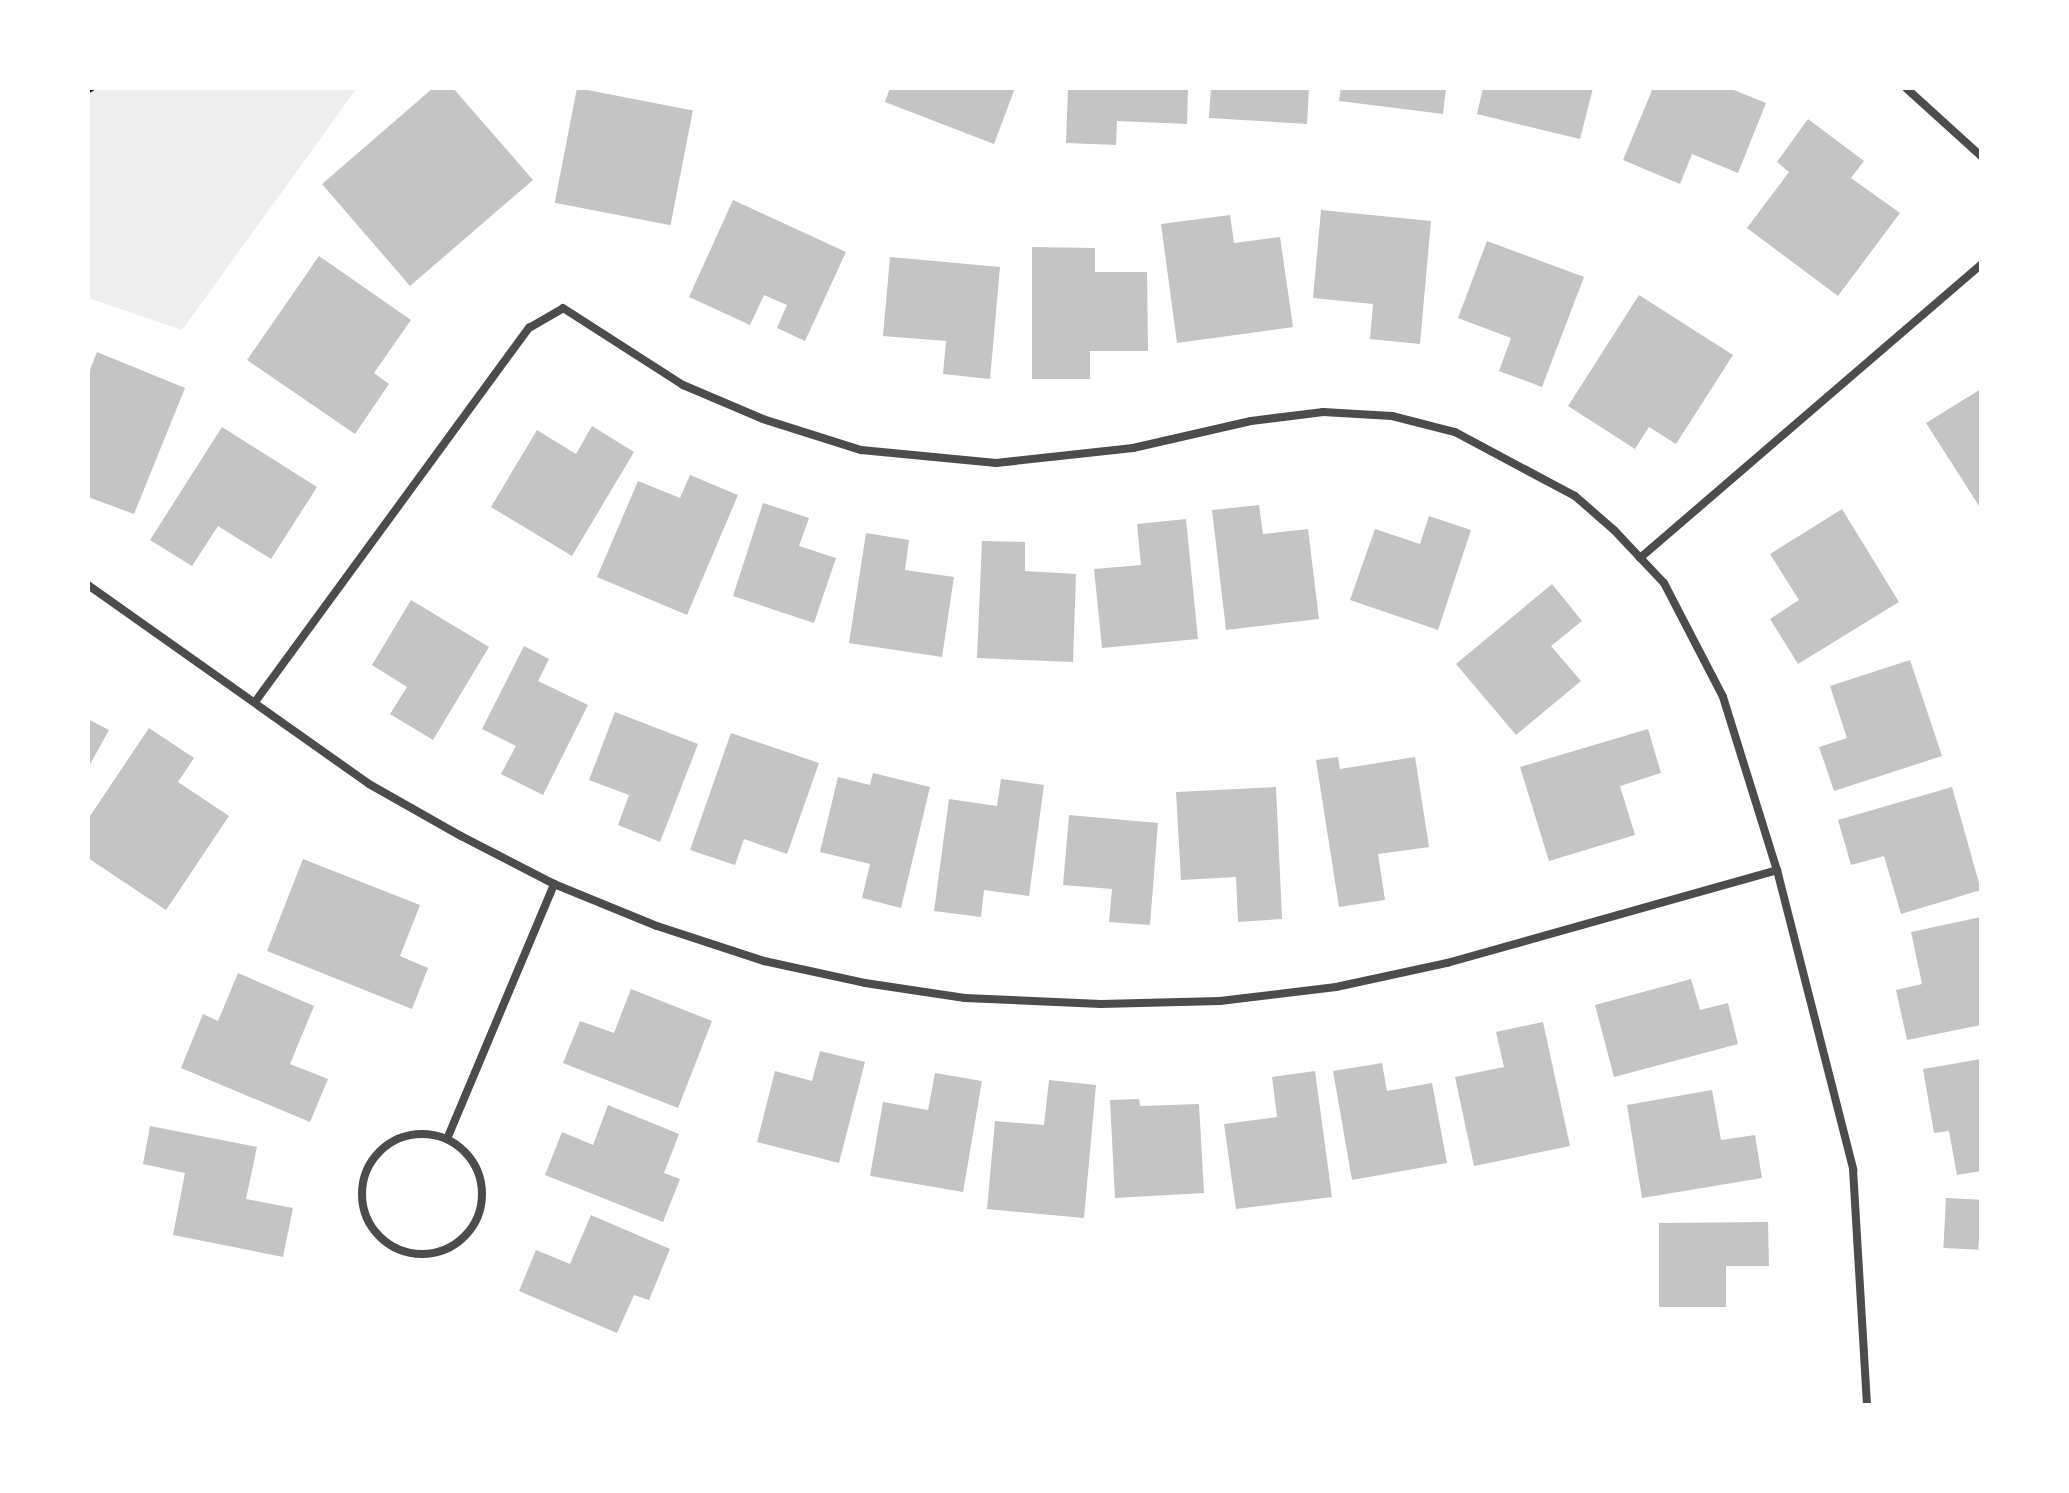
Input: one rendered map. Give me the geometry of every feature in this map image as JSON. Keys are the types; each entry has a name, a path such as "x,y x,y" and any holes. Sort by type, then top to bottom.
{"street":[{"path":"1906,88 1981,156"},
{"path":"1640,558 1981,265"},
{"path":"255,702 529,328 563,308 683,385 763,419 861,450 948,462 996,463 1133,448 1251,421 1323,412 1392,416 1455,432 1507,455 1575,496 1640,558 1687,619 1723,697 1777,870 1853,1169 1867,1405"},
{"path":"88,585 369,784 554,884 657,926 764,961 865,983 965,998 1101,1004 1220,1001 1336,987 1447,963 1777,870"},
{"path":"447,1139 554,884"},
{"path":"428,1133 447,1139 476,1166 482,1205 463,1239 445,1250 406,1253 373,1231 363,1203 365,1174 389,1143 428,1133"}],"shaded area":[{"path":"88,88 357,88 182,330 88,298"}],"building":[{"path":"433,88 453,88 533,180 410,286 322,184"},
{"path":"577,88 693,111 671,225 555,203"},
{"path":"890,88 1015,88 994,144 885,102"},
{"path":"1068,88 1188,88 1187,124 1117,121 1116,145 1066,143"},
{"path":"1211,88 1309,88 1307,124 1209,118"},
{"path":"1341,88 1446,88 1443,114 1339,101"},
{"path":"1483,88 1593,88 1580,139 1477,114"},
{"path":"1653,88 1729,88 1766,103 1738,173 1692,154 1680,184 1623,160"},
{"path":"1808,119 1864,161 1851,178 1900,213 1838,296 1747,228 1789,172 1777,162"},
{"path":"733,200 846,252 805,341 777,328 787,305 764,295 750,325 689,297"},
{"path":"1321,210 1431,221 1420,344 1370,339 1373,304 1313,298"},
{"path":"1230,215 1234,243 1280,237 1293,327 1177,343 1161,224"},
{"path":"1487,241 1584,277 1542,387 1499,371 1511,338 1458,318"},
{"path":"1032,247 1095,248 1095,272 1147,272 1148,351 1090,351 1090,379 1032,379"},
{"path":"319,256 411,320 374,373 389,384 355,434 247,360"},
{"path":"890,257 1000,267 990,379 943,374 946,341 883,336"},
{"path":"1639,295 1733,355 1676,444 1649,427 1635,449 1568,406"},
{"path":"97,352 185,388 134,514 88,497 88,375"},
{"path":"1981,389 1981,509 1926,423"},
{"path":"592,426 634,452 572,556 491,507 537,430 576,454"},
{"path":"222,427 317,487 271,559 218,526 192,566 150,540"},
{"path":"690,475 738,495 687,615 597,577 638,481 680,498"},
{"path":"763,503 809,518 799,546 836,558 814,623 733,596"},
{"path":"1259,505 1263,534 1308,529 1319,619 1226,630 1212,510"},
{"path":"1842,509 1899,602 1798,664 1770,619 1799,600 1770,554"},
{"path":"1429,516 1471,530 1438,630 1350,600 1375,529 1420,544"},
{"path":"1186,519 1198,639 1102,648 1094,569 1141,565 1137,524"},
{"path":"866,533 909,540 905,570 954,577 942,657 849,643"},
{"path":"982,541 1025,542 1025,571 1076,574 1073,662 977,658"},
{"path":"1552,584 1582,621 1551,646 1581,681 1516,735 1456,664"},
{"path":"411,600 489,647 433,740 390,714 407,687 372,665"},
{"path":"524,646 549,659 538,681 588,705 543,795 501,774 516,746 482,729"},
{"path":"1910,660 1942,756 1834,791 1819,747 1847,738 1830,686"},
{"path":"615,712 698,744 660,842 618,825 629,795 589,780"},
{"path":"88,719 109,730 88,768"},
{"path":"149,728 194,758 178,782 229,816 166,910 88,858 88,819"},
{"path":"1648,729 1661,773 1620,786 1635,835 1549,861 1520,767"},
{"path":"731,733 819,763 787,854 744,839 735,865 690,850"},
{"path":"1338,757 1340,769 1415,757 1429,847 1378,854 1385,900 1339,907 1316,760"},
{"path":"873,773 930,787 901,908 862,898 870,864 820,852 838,777 870,785"},
{"path":"1001,779 1044,785 1029,896 984,890 981,917 934,911 949,799 997,806"},
{"path":"1276,787 1282,919 1238,922 1236,877 1181,880 1176,792"},
{"path":"1952,787 1981,890 1901,914 1884,856 1851,865 1838,820"},
{"path":"1069,815 1158,823 1150,925 1109,922 1112,889 1063,885"},
{"path":"303,859 420,905 400,956 428,968 412,1009 267,951"},
{"path":"1981,917 1981,1025 1907,1040 1896,990 1922,984 1911,932"},
{"path":"238,973 314,1006 290,1064 328,1079 310,1122 181,1068 203,1014 218,1021"},
{"path":"1691,979 1700,1010 1728,1003 1738,1044 1614,1077 1595,1005"},
{"path":"631,989 712,1021 678,1108 563,1063 580,1021 614,1033"},
{"path":"1543,1022 1570,1146 1474,1166 1455,1077 1504,1067 1496,1032"},
{"path":"820,1051 865,1062 839,1163 757,1142 775,1071 812,1081"},
{"path":"1981,1059 1981,1171 1957,1175 1949,1131 1934,1133 1923,1069"},
{"path":"1382,1063 1387,1091 1432,1083 1447,1163 1352,1180 1333,1071"},
{"path":"1315,1071 1332,1197 1236,1209 1224,1124 1277,1117 1272,1077"},
{"path":"935,1073 982,1081 963,1192 870,1176 883,1102 928,1110"},
{"path":"1049,1080 1096,1085 1084,1218 987,1209 995,1121 1044,1125"},
{"path":"1712,1090 1721,1140 1755,1135 1762,1178 1642,1198 1627,1105"},
{"path":"1139,1099 1140,1106 1199,1104 1204,1193 1115,1198 1110,1100"},
{"path":"608,1105 679,1134 664,1173 680,1179 663,1222 545,1175 562,1132 593,1145"},
{"path":"150,1126 257,1147 246,1199 293,1208 283,1257 173,1235 185,1173 143,1164"},
{"path":"1946,1198 1981,1200 1978,1250 1943,1248"},
{"path":"591,1215 670,1249 649,1300 634,1295 617,1333 519,1291 536,1250 570,1264"},
{"path":"1768,1222 1769,1266 1726,1266 1726,1307 1659,1307 1659,1223"}]}
